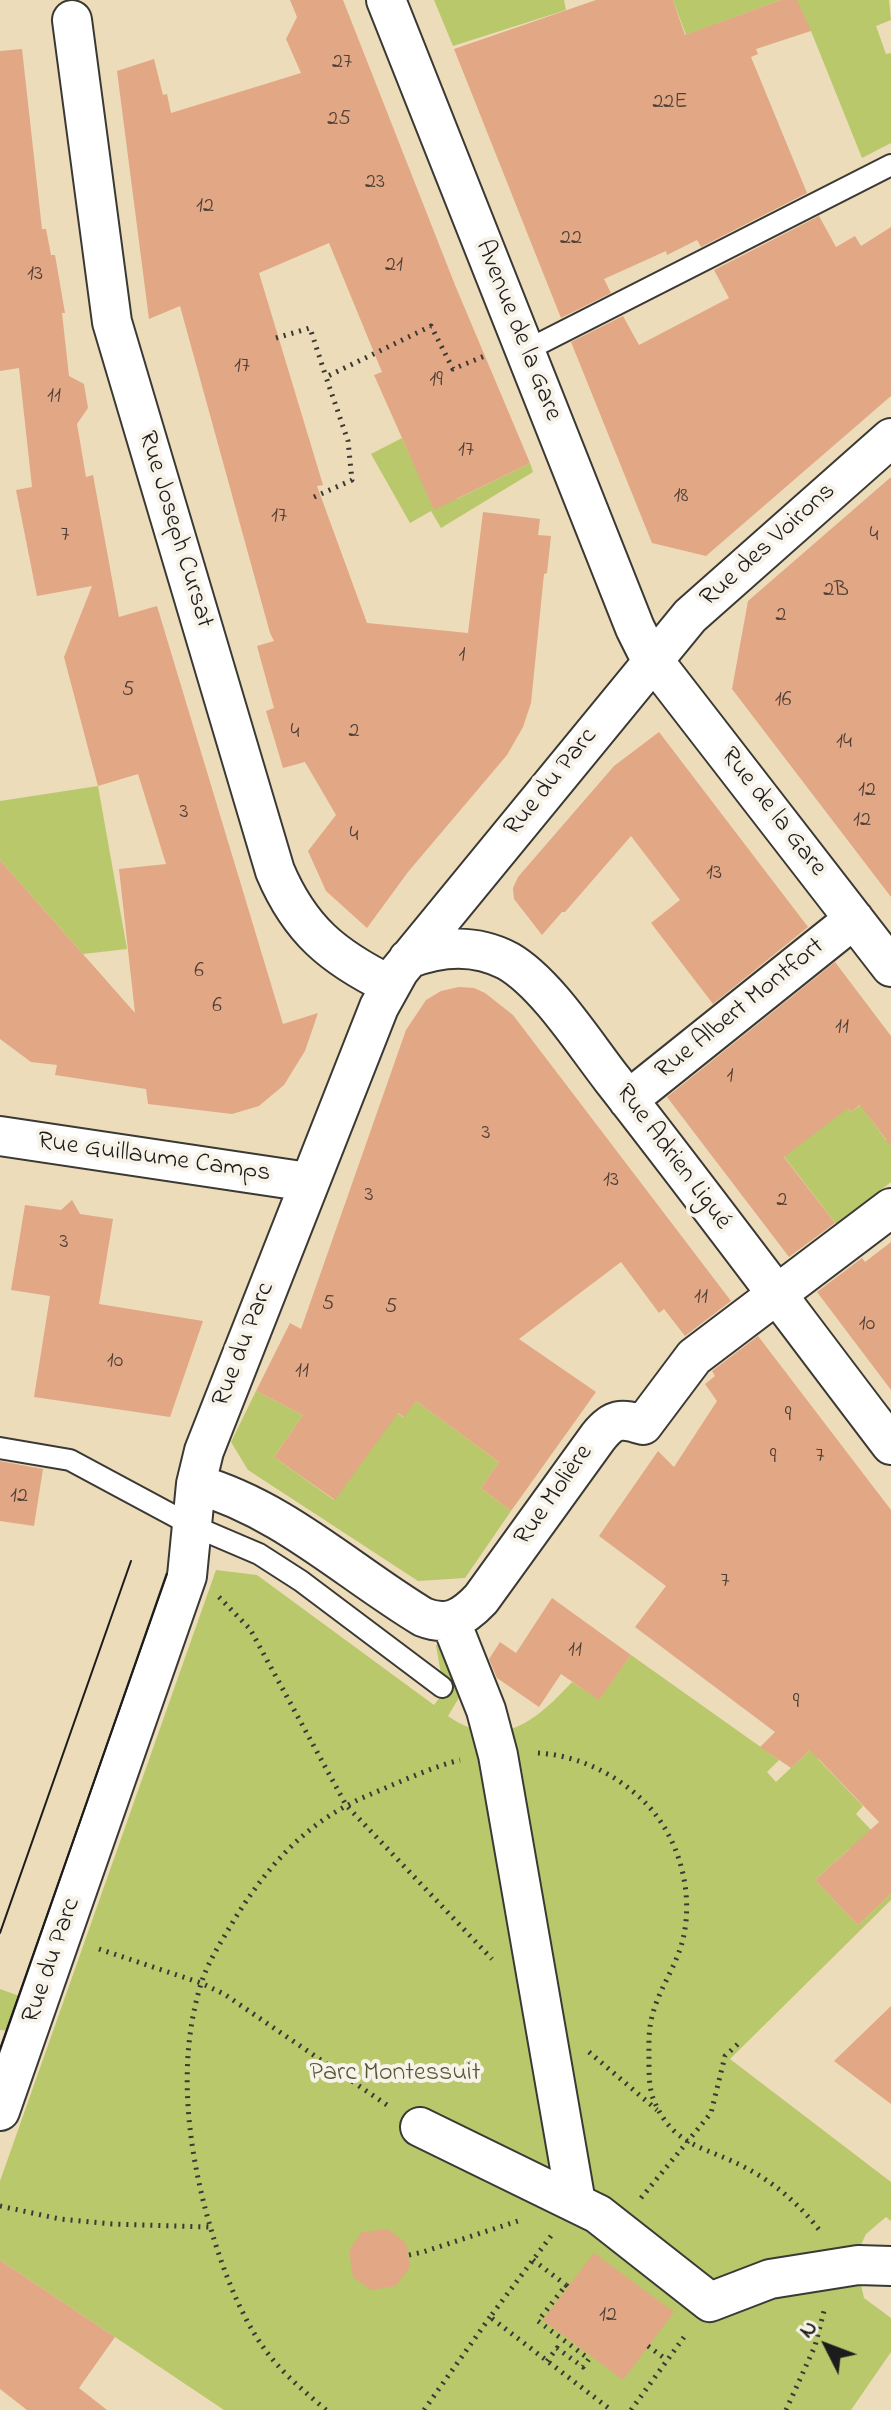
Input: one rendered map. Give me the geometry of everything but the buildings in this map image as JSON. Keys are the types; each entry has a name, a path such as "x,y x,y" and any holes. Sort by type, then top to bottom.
{"street":[{"name":"Avenue de la Gare","path":"386,0 635,628 653,660"},
{"name":"Rue Joseph Cursat","path":"72,20 112,322 275,871 295,912 319,940 350,962 399,972"},
{"name":"Rue des Voirons","path":"653,660 700,605 891,438"},
{"name":"Rue du Parc","path":"0,2111 9,2058 187,1576 196,1484 204,1451 308,1182 399,972 653,660"},
{"name":"Rue de la Gare","path":"653,660 891,967"},
{"name":"Rue Albert Montfort","path":"628,1100 854,919"},
{"name":"Rue Adrien Ligué","path":"399,972 436,950 481,951 508,962 543,991 891,1445"},
{"name":"Rue Guillaume Camps","path":"0,1136 308,1182"},
{"name":"Rue Molière","path":"451,1622 470,1611 481,1599 605,1427 618,1419 643,1425 694,1357 891,1208"},
{"path":"196,1484 270,1514 423,1617 441,1623 451,1622 486,1710 498,1755 576,2203"},
{"path":"420,2127 598,2214 710,2302 770,2279 858,2265 891,2266"}],"lane":[{"path":"522,345 891,165"},
{"path":"0,1448 70,1460 191,1525 233,1541 276,1565 442,1687"}],"path":[{"path":"326,377 431,326 453,369 522,345"},
{"path":"276,338 310,328 348,441 352,480 314,497"},
{"path":"210,1588 250,1629 346,1805 499,1966"},
{"path":"326,2410 289,2378 255,2335 239,2303 210,2227 192,2152 188,2103 188,2057 201,1983 224,1937 265,1874 303,1837 346,1805 444,1764 498,1755 549,1754 582,1762 614,1777 655,1812 671,1838 683,1873 685,1923 680,1947 657,2001 650,2027 649,2083 659,2111"},
{"path":"86,1944 201,1983 234,2000 420,2127"},
{"path":"543,2012 659,2111 675,2133 687,2142 749,2169 790,2198 821,2232 827,2245 830,2269 824,2314 815,2346 786,2410"},
{"path":"617,2228 711,2113 725,2056 741,2041"},
{"path":"409,2255 576,2203"},
{"path":"424,2410 576,2203"},
{"path":"0,2206 60,2219 210,2227"},
{"path":"533,2260 567,2286 538,2321 589,2359 583,2367 557,2348 547,2361"},
{"path":"631,2410 710,2302"},
{"path":"490,2317 611,2410"},
{"path":"648,2346 667,2360"}],"green space":[{"path":"434,0 564,0 566,10 453,46"},
{"path":"673,0 781,0 686,35"},
{"path":"789,0 889,0 891,20 876,26 886,54 891,53 891,143 862,158 811,31"},
{"path":"402,438 419,475 457,499 530,463 533,472 441,528 431,511 410,523 371,454"},
{"path":"98,786 127,949 83,954 0,860 0,801"},
{"path":"837,1094 851,1112 865,1102 867,1114 886,1140 891,1137 891,1182 836,1224 773,1142"},
{"path":"256,1391 303,1415 274,1457 334,1500 387,1405 403,1417 416,1401 499,1462 481,1488 511,1511 465,1578 418,1581 248,1470 231,1442"},
{"name":"Parc Montessuit","path":"216,1570 257,1575 434,1705 444,1692 436,1645 452,1643 460,1696 448,1716 484,1731 501,1731 531,1719 572,1682 599,1699 631,1655 779,1760 767,1772 776,1782 842,1720 849,1728 818,1759 863,1806 856,1814 891,1851 891,1894 891,1900 730,2059 891,2182 891,2221 886,2217 866,2234 860,2247 860,2281 864,2298 891,2318 891,2352 851,2410 224,2410 0,2260 0,2181","holes":["849,1849 891,1894 858,1925 815,1880"]},
{"path":"0,1989 22,1997 11,2031 0,2030"}],"tram line":[{"path":"0,1933 131,1561"},
{"path":"0,2049 167,1574"}]}
